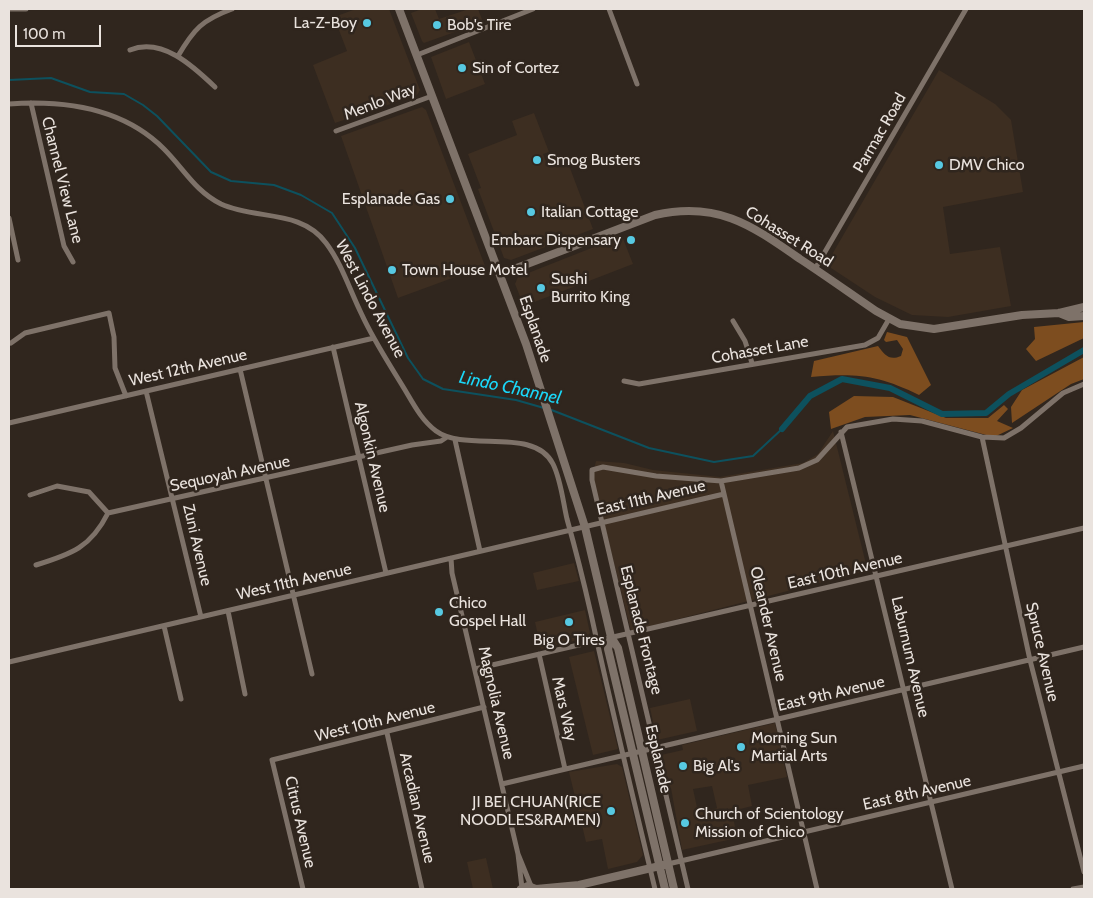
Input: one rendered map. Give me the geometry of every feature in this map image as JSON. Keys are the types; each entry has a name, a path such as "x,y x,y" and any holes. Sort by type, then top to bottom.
{"main road":[{"name":"Esplanade","path":"399,9 501,274 560,447 584,527 611,637 618,648 642,750 664,865 665,889"},
{"name":"Cohasset Road","path":"501,274 654,216 690,211 715,213 745,223 888,319 912,327 934,329 1022,315 1059,313 1084,307"},
{"name":"Cohasset Road","path":"1059,313 1069,317 1084,316"},
{"name":"Esplanade","path":"611,637 608,649 633,753 664,865 674,889"},
{"path":"521,889 579,884 664,865"},
{"path":"567,889 579,884"}],"street":[{"path":"9,9 26,9"},
{"path":"178,56 200,24 210,17 232,9"},
{"path":"417,55 534,9"},
{"path":"608,9 636,84"},
{"name":"Parmac Road","path":"815,269 966,9"},
{"path":"130,50 149,47 178,56 215,87"},
{"name":"Menlo Way","path":"336,132 432,96"},
{"name":"Channel View Lane","path":"31,103 64,246 73,262"},
{"name":"West Lindo Avenue","path":"9,104 72,104 113,116 152,138 196,188 214,200 244,212 290,218 310,227 333,252 374,338 420,414 432,428 455,440 520,444 546,454 556,471 570,530"},
{"path":"9,218 18,260"},
{"path":"11,342 25,333 109,314 114,337 115,370 126,396"},
{"name":"Cohasset Lane","path":"624,381 639,384 865,345 878,338 888,319"},
{"path":"733,321 745,341 752,364"},
{"name":"West 12th Avenue","path":"9,423 374,338"},
{"name":"Algonkin Avenue","path":"333,347 386,573"},
{"path":"240,369 312,674"},
{"path":"721,481 799,468 817,460 842,432 854,425 910,419 982,437 997,439 1010,436 1063,393 1084,384"},
{"name":"Zuni Avenue","path":"146,391 174,499 201,617"},
{"name":"Laburnum Avenue","path":"842,432 952,889"},
{"name":"Sequoyah Avenue","path":"108,513 359,459 412,445 441,441 447,437"},
{"name":"Spruce Avenue","path":"982,437 1030,660 1084,872"},
{"path":"455,440 480,551"},
{"name":"Esplanade Frontage","path":"688,889 592,480 592,470 603,467 656,476 721,481"},
{"name":"Oleander Avenue","path":"721,481 817,889"},
{"path":"30,495 57,486 89,492 108,513 98,532 84,546 62,557 36,565"},
{"name":"East 11th Avenue","path":"584,527 724,494"},
{"name":"West 11th Avenue","path":"9,662 584,527"},
{"name":"East 10th Avenue","path":"611,637 1084,528"},
{"path":"570,530 655,889"},
{"name":"Magnolia Avenue","path":"451,558 452,573 518,854 521,889"},
{"path":"228,610 245,694"},
{"path":"164,626 181,699"},
{"path":"475,669 611,637"},
{"name":"East 9th Avenue","path":"502,784 1084,647"},
{"name":"Mars Way","path":"540,654 565,769"},
{"name":"West 10th Avenue","path":"272,760 484,708"},
{"name":"Arcadian Avenue","path":"387,733 422,889"},
{"name":"Citrus Avenue","path":"272,760 303,889"},
{"name":"East 8th Avenue","path":"664,865 1084,766"},
{"name":"Magnolia Avenue","path":"518,854 534,888"},
{"path":"1073,889 1084,887"}],"shaded area":[{"path":"356,9 389,9 420,90 417,95 335,123 313,65 347,51 334,17"},
{"path":"422,9 435,9 439,19 469,9 478,9 483,22 424,43 411,13"},
{"path":"469,42 485,84 446,99 431,57"},
{"path":"939,70 995,104 1011,120 1023,192 943,207 950,254 1000,247 1011,306 948,317 912,315 875,297 831,268 830,258"},
{"path":"422,107 426,110 485,266 398,298 341,136"},
{"path":"534,113 549,152 543,154 546,162 565,155 593,229 511,260 504,258 478,189 481,188 468,154 517,135 512,121"},
{"path":"622,236 633,264 524,306 515,284 518,277"},
{"path":"1084,322 1084,338 1036,361 1026,349 1035,339 1034,327"},
{"path":"887,332 907,337 931,385 919,395 879,379 841,375 811,377 814,361 878,346 890,357 901,356 903,349 897,340 886,342 884,340"},
{"path":"1084,357 1084,379 1071,384 1012,423 1011,407 1022,390"},
{"path":"854,396 893,397 946,418 988,418 1004,405 1008,409 997,421 1013,428 994,437 910,415 865,417 831,429 829,412"},
{"path":"833,431 866,564 866,571 631,631 595,487 593,474 596,461 624,463 653,470 720,477 803,463 818,454"},
{"path":"574,563 579,581 537,590 533,573"},
{"path":"585,610 590,633 586,638 541,649 535,622"},
{"path":"594,651 618,749 593,755 569,657"},
{"path":"690,699 697,731 657,740 650,708"},
{"path":"775,723 787,777 748,785 752,806 732,811 737,838 682,850 671,788 668,788 661,755 683,750 682,745","holes":["712,786 717,808 698,812 693,789"]},
{"path":"617,764 622,767 643,855 637,862 608,869 602,839 586,842 569,772"},
{"path":"486,858 493,889 473,889 467,862"}],"waterway":[{"name":"Lindo Channel","path":"9,80 51,78 90,92 124,94 157,116 211,172 231,181 274,185 301,195 332,213 355,248 408,358 423,379 443,389 516,400 544,408"},
{"name":"Lindo Channel","path":"782,429 810,396 842,379 890,388 942,414 986,413 1009,394 1084,350"},
{"name":"Lindo Channel","path":"549,409 649,448 714,462 753,456 782,429"}],"place":[{"name":"La-Z-Boy","path":"367,23"},
{"name":"Bob's Tire","path":"437,25"},
{"name":"Sin of Cortez","path":"462,68"},
{"name":"Smog Busters","path":"537,160"},
{"name":"DMV Chico","path":"939,165"},
{"name":"Esplanade Gas","path":"450,199"},
{"name":"Italian Cottage","path":"531,212"},
{"name":"Embarc Dispensary","path":"631,240"},
{"name":"Town House Motel","path":"392,270"},
{"name":"Sushi Burrito King","path":"541,288"},
{"name":"Chico Gospel Hall","path":"439,612"},
{"name":"Big O Tires","path":"569,622"},
{"name":"Morning Sun Martial Arts","path":"741,747"},
{"name":"Big Al's","path":"683,766"},
{"name":"JI BEI CHUAN(RICE NOODLES&RAMEN)","path":"611,811"},
{"name":"Church of Scientology Mission of Chico","path":"685,823"}]}
